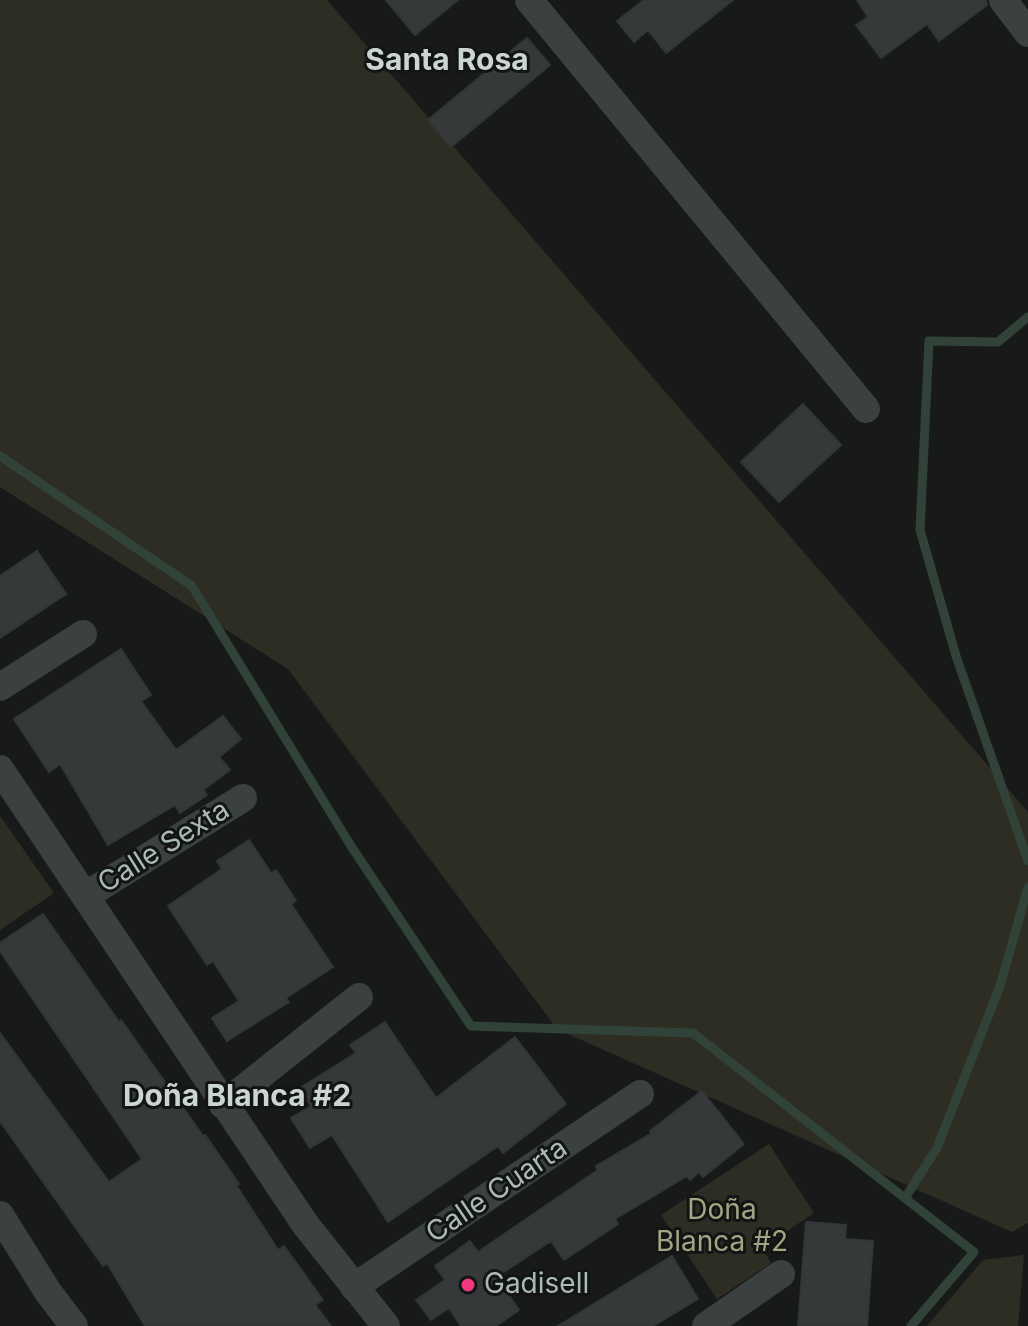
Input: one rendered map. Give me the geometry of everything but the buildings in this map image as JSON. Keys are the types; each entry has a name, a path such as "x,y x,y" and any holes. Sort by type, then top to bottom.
{"street":[{"path":"529,0 866,409"},
{"path":"1003,0 1028,33"},
{"path":"0,687 83,634"},
{"path":"0,769 305,1224 386,1326"},
{"name":"Calle Sexta","path":"85,896 243,798"},
{"path":"223,1105 359,997"},
{"name":"Calle Cuarta","path":"354,1287 640,1094"},
{"path":"0,1215 48,1292 74,1326"},
{"path":"706,1326 781,1274"}],"green space":[{"path":"0,0 327,0 1028,812 1028,1223 1012,1232 557,1029 288,669 0,487"},
{"path":"0,816 54,893 0,930"},
{"name":"Doña Blanca #2","path":"769,1144 814,1213 762,1248 771,1263 717,1299 661,1215"},
{"path":"1024,1255 1018,1326 927,1326 983,1260"}],"waterway":[{"path":"1028,317 998,342 929,341 920,530 956,656 1028,861"},
{"path":"0,456 192,586 351,846 471,1026 693,1033 974,1252 911,1326"},
{"path":"905,1198 937,1148 1000,986 1028,887"}],"place":[{"name":"Gadisell","path":"468,1285"}],"district":[{"name":"Santa Rosa","path":"447,61"},
{"name":"Doña Blanca #2","path":"237,1097"}]}
